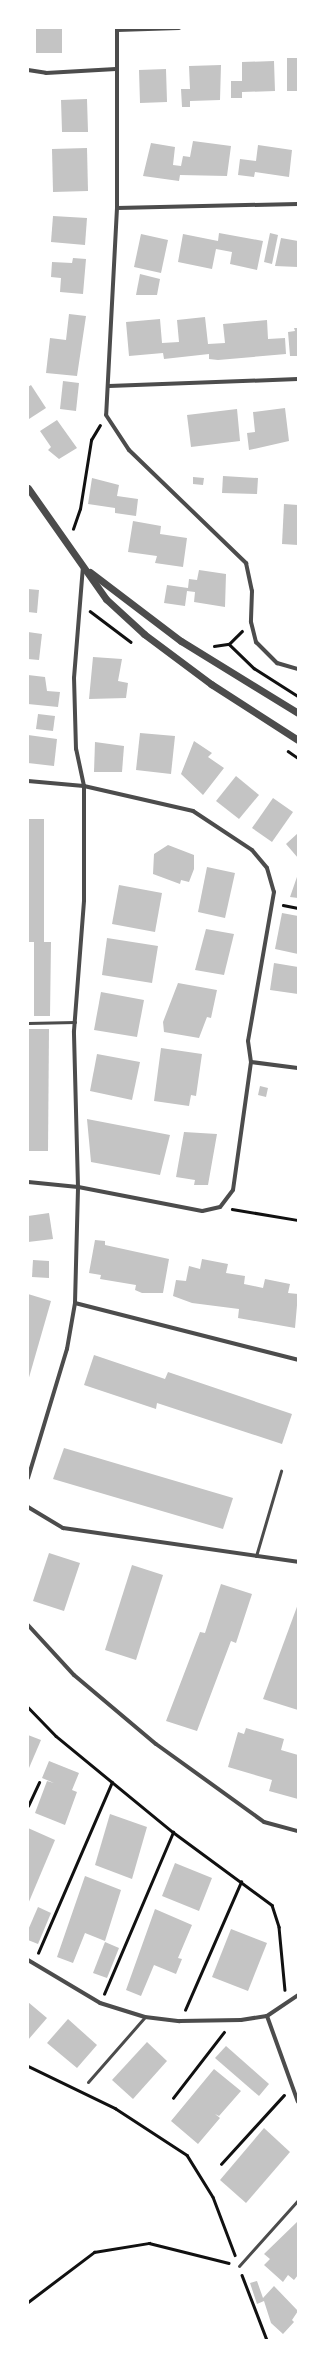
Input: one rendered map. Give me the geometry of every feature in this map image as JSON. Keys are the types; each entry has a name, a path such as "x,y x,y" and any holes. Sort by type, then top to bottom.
{"street":[{"path":"179,28 117,29 117,208 109,386 106,415 129,450 246,563 252,591 251,622 256,642 265,654 277,663 298,669"},
{"path":"28,70 46,73 116,69"},
{"path":"117,208 298,204"},
{"path":"109,386 298,379"},
{"path":"28,488 106,599 144,634 211,684 298,740"},
{"path":"83,567 181,641 298,713"},
{"path":"28,1478 68,1349 75,1303 78,1187 75,1022 84,900 84,786 76,750 74,678 83,567"},
{"path":"28,781 84,786 194,811 217,824 252,850 267,868 274,892 248,1041 251,1062 233,1190 220,1207 202,1211 78,1187 28,1182"},
{"path":"251,1062 298,1068"},
{"path":"75,1303 298,1360"},
{"path":"28,1507 63,1528 298,1562"},
{"path":"28,1625 74,1675 162,1749 264,1822 298,1831"},
{"path":"28,1960 100,2003 145,2017 180,2021 234,2020 267,2016 286,2005 298,1995"},
{"path":"267,2016 298,2102"}],"lane":[{"path":"28,1023 75,1022"},
{"path":"256,1556 281,1471"},
{"path":"88,2082 145,2017"},
{"path":"239,2266 298,2200"}],"path":[{"path":"80,509 92,440 106,415"},
{"path":"208,646 230,644 251,622"},
{"path":"230,644 254,668 298,696"},
{"path":"273,904 298,908"},
{"path":"220,1207 298,1220"},
{"path":"28,1707 56,1736 173,1832 241,1882 276,1911 286,2005"},
{"path":"28,1806 39,1782"},
{"path":"34,1964 112,1782"},
{"path":"100,2003 173,1832"},
{"path":"180,2021 241,1882"},
{"path":"173,2098 234,2020"},
{"path":"28,2066 115,2108 187,2155 213,2197 266,2340"},
{"path":"221,2164 292,2086"},
{"path":"28,2302 94,2252 149,2243 239,2266"}],"building":[{"path":"36,28 62,28 62,53 36,53"},
{"path":"287,58 298,58 298,91 287,91"},
{"path":"274,61 275,91 242,92 242,98 231,98 231,81 242,81 242,62"},
{"path":"221,65 220,100 190,101 190,107 182,107 181,89 190,89 189,66"},
{"path":"166,69 167,102 140,103 139,70"},
{"path":"87,99 88,132 62,132 61,100"},
{"path":"193,141 231,146 227,176 180,175 179,181 143,176 151,143 175,147 173,165 181,166 183,156 190,157"},
{"path":"258,145 292,150 289,177 255,172 254,177 238,175 240,159 256,161"},
{"path":"87,148 88,191 53,192 52,149"},
{"path":"53,216 87,218 85,245 51,242"},
{"path":"219,233 263,241 257,270 230,264 232,252 216,249 212,269 178,262 183,234 218,241"},
{"path":"270,233 278,235 272,264 264,262"},
{"path":"141,234 168,240 161,273 134,267"},
{"path":"281,238 298,241 298,267 275,266"},
{"path":"73,258 86,259 83,294 60,292 61,278 51,277 52,262 72,263"},
{"path":"140,274 160,279 157,295 136,295"},
{"path":"69,314 86,316 77,376 46,373 50,338 66,340"},
{"path":"205,317 208,344 225,343 223,324 267,320 268,339 285,338 286,354 218,360 209,359 209,354 164,359 163,353 129,356 126,322 160,319 162,343 179,342 177,320"},
{"path":"294,328 298,328 298,356 290,356 288,332 295,331"},
{"path":"63,381 79,383 76,411 60,409"},
{"path":"31,385 46,408 29,419 28,387"},
{"path":"285,408 289,441 249,450 247,433 255,432 253,412"},
{"path":"237,409 240,441 191,447 187,415"},
{"path":"57,420 77,448 59,459 48,450 51,447 40,431"},
{"path":"223,476 258,478 257,494 222,493"},
{"path":"193,477 204,478 203,485 193,484"},
{"path":"92,478 119,485 117,496 138,499 136,516 115,513 115,508 88,504"},
{"path":"284,504 298,505 298,545 282,544"},
{"path":"133,521 161,526 160,534 187,538 183,567 155,563 157,556 128,552"},
{"path":"199,570 226,574 225,607 194,602 195,592 187,591 185,606 164,603 167,585 188,588 189,579 197,580"},
{"path":"28,589 39,590 37,613 28,612"},
{"path":"28,632 42,634 39,660 28,659"},
{"path":"93,657 122,659 118,681 128,683 126,698 89,699"},
{"path":"28,675 45,677 47,691 60,692 58,707 28,704"},
{"path":"38,714 55,716 53,731 36,729"},
{"path":"140,733 175,736 171,774 136,770"},
{"path":"28,735 57,739 54,766 28,763"},
{"path":"194,741 212,753 208,757 224,768 203,795 181,774"},
{"path":"95,742 124,746 122,772 94,772"},
{"path":"236,776 259,795 239,819 216,801"},
{"path":"273,798 293,812 272,842 252,828"},
{"path":"28,819 44,819 44,942 51,942 50,1016 34,1016 34,942 28,942"},
{"path":"298,833 298,858 286,844"},
{"path":"168,845 194,855 194,869 189,882 181,880 180,884 153,874 154,854"},
{"path":"207,867 235,873 225,918 198,912"},
{"path":"298,874 298,898 290,897"},
{"path":"119,885 162,893 155,932 112,924"},
{"path":"282,913 298,916 298,954 275,949"},
{"path":"206,929 234,934 224,975 195,970"},
{"path":"107,938 158,946 152,983 102,975"},
{"path":"274,963 298,967 298,994 270,990"},
{"path":"178,983 217,990 211,1018 207,1017 199,1038 164,1032 163,1022"},
{"path":"101,992 144,1000 137,1037 94,1030"},
{"path":"28,1029 49,1029 48,1151 28,1151"},
{"path":"161,1048 202,1054 196,1096 191,1095 189,1106 154,1101"},
{"path":"97,1054 140,1062 132,1100 90,1091"},
{"path":"260,1086 268,1088 266,1097 258,1095"},
{"path":"87,1119 170,1135 160,1175 91,1162"},
{"path":"184,1132 217,1134 208,1185 194,1185 195,1180 176,1177"},
{"path":"49,1213 53,1239 28,1242 28,1216"},
{"path":"95,1240 105,1241 105,1245 169,1259 163,1293 142,1293 135,1290 136,1285 100,1279 101,1275 89,1273"},
{"path":"202,1259 228,1264 226,1273 245,1276 244,1284 263,1288 265,1279 290,1284 288,1293 298,1294 295,1328 238,1318 239,1309 192,1303 173,1296 176,1280 186,1281 189,1266 200,1269"},
{"path":"33,1260 49,1261 49,1278 32,1277"},
{"path":"28,1294 51,1301 28,1381"},
{"path":"94,1355 165,1379 168,1372 292,1414 282,1444 157,1403 156,1409 84,1385"},
{"path":"64,1448 233,1498 223,1529 53,1479"},
{"path":"49,1553 80,1563 64,1611 33,1601"},
{"path":"132,1565 163,1575 136,1660 105,1650"},
{"path":"221,1584 252,1594 236,1643 231,1641 197,1731 166,1721 200,1632 205,1633"},
{"path":"298,1604 298,1710 263,1699"},
{"path":"246,1728 284,1739 281,1750 298,1755 298,1799 269,1791 272,1780 228,1767 238,1732 244,1734"},
{"path":"28,1735 41,1740 29,1768 28,1767"},
{"path":"49,1761 79,1773 72,1790 77,1792 65,1825 35,1813 47,1781 54,1783 42,1778"},
{"path":"110,1814 147,1827 132,1879 95,1865"},
{"path":"28,1828 55,1840 28,1904"},
{"path":"175,1863 212,1878 199,1911 162,1896"},
{"path":"85,1876 121,1890 105,1941 85,1933 73,1963 57,1957"},
{"path":"38,1907 51,1913 38,1944 28,1940 28,1930"},
{"path":"155,1909 192,1925 178,1958 182,1959 176,1974 154,1965 141,1996 126,1990"},
{"path":"231,1929 267,1943 248,1991 212,1977"},
{"path":"105,1942 119,1948 107,1978 93,1973"},
{"path":"28,2002 47,2018 28,2040"},
{"path":"68,2019 97,2045 77,2068 47,2043"},
{"path":"147,2042 167,2061 133,2099 112,2080"},
{"path":"226,2046 269,2084 259,2096 215,2058"},
{"path":"214,2069 241,2091 219,2116 215,2114 220,2118 198,2144 171,2121"},
{"path":"264,2128 290,2152 246,2203 220,2180"},
{"path":"298,2221 298,2275 294,2280 288,2275 283,2282 264,2265 270,2259 264,2254"},
{"path":"257,2281 263,2298 274,2286 298,2311 292,2320 294,2322 283,2334 271,2323 264,2301 257,2304 250,2283"}]}
